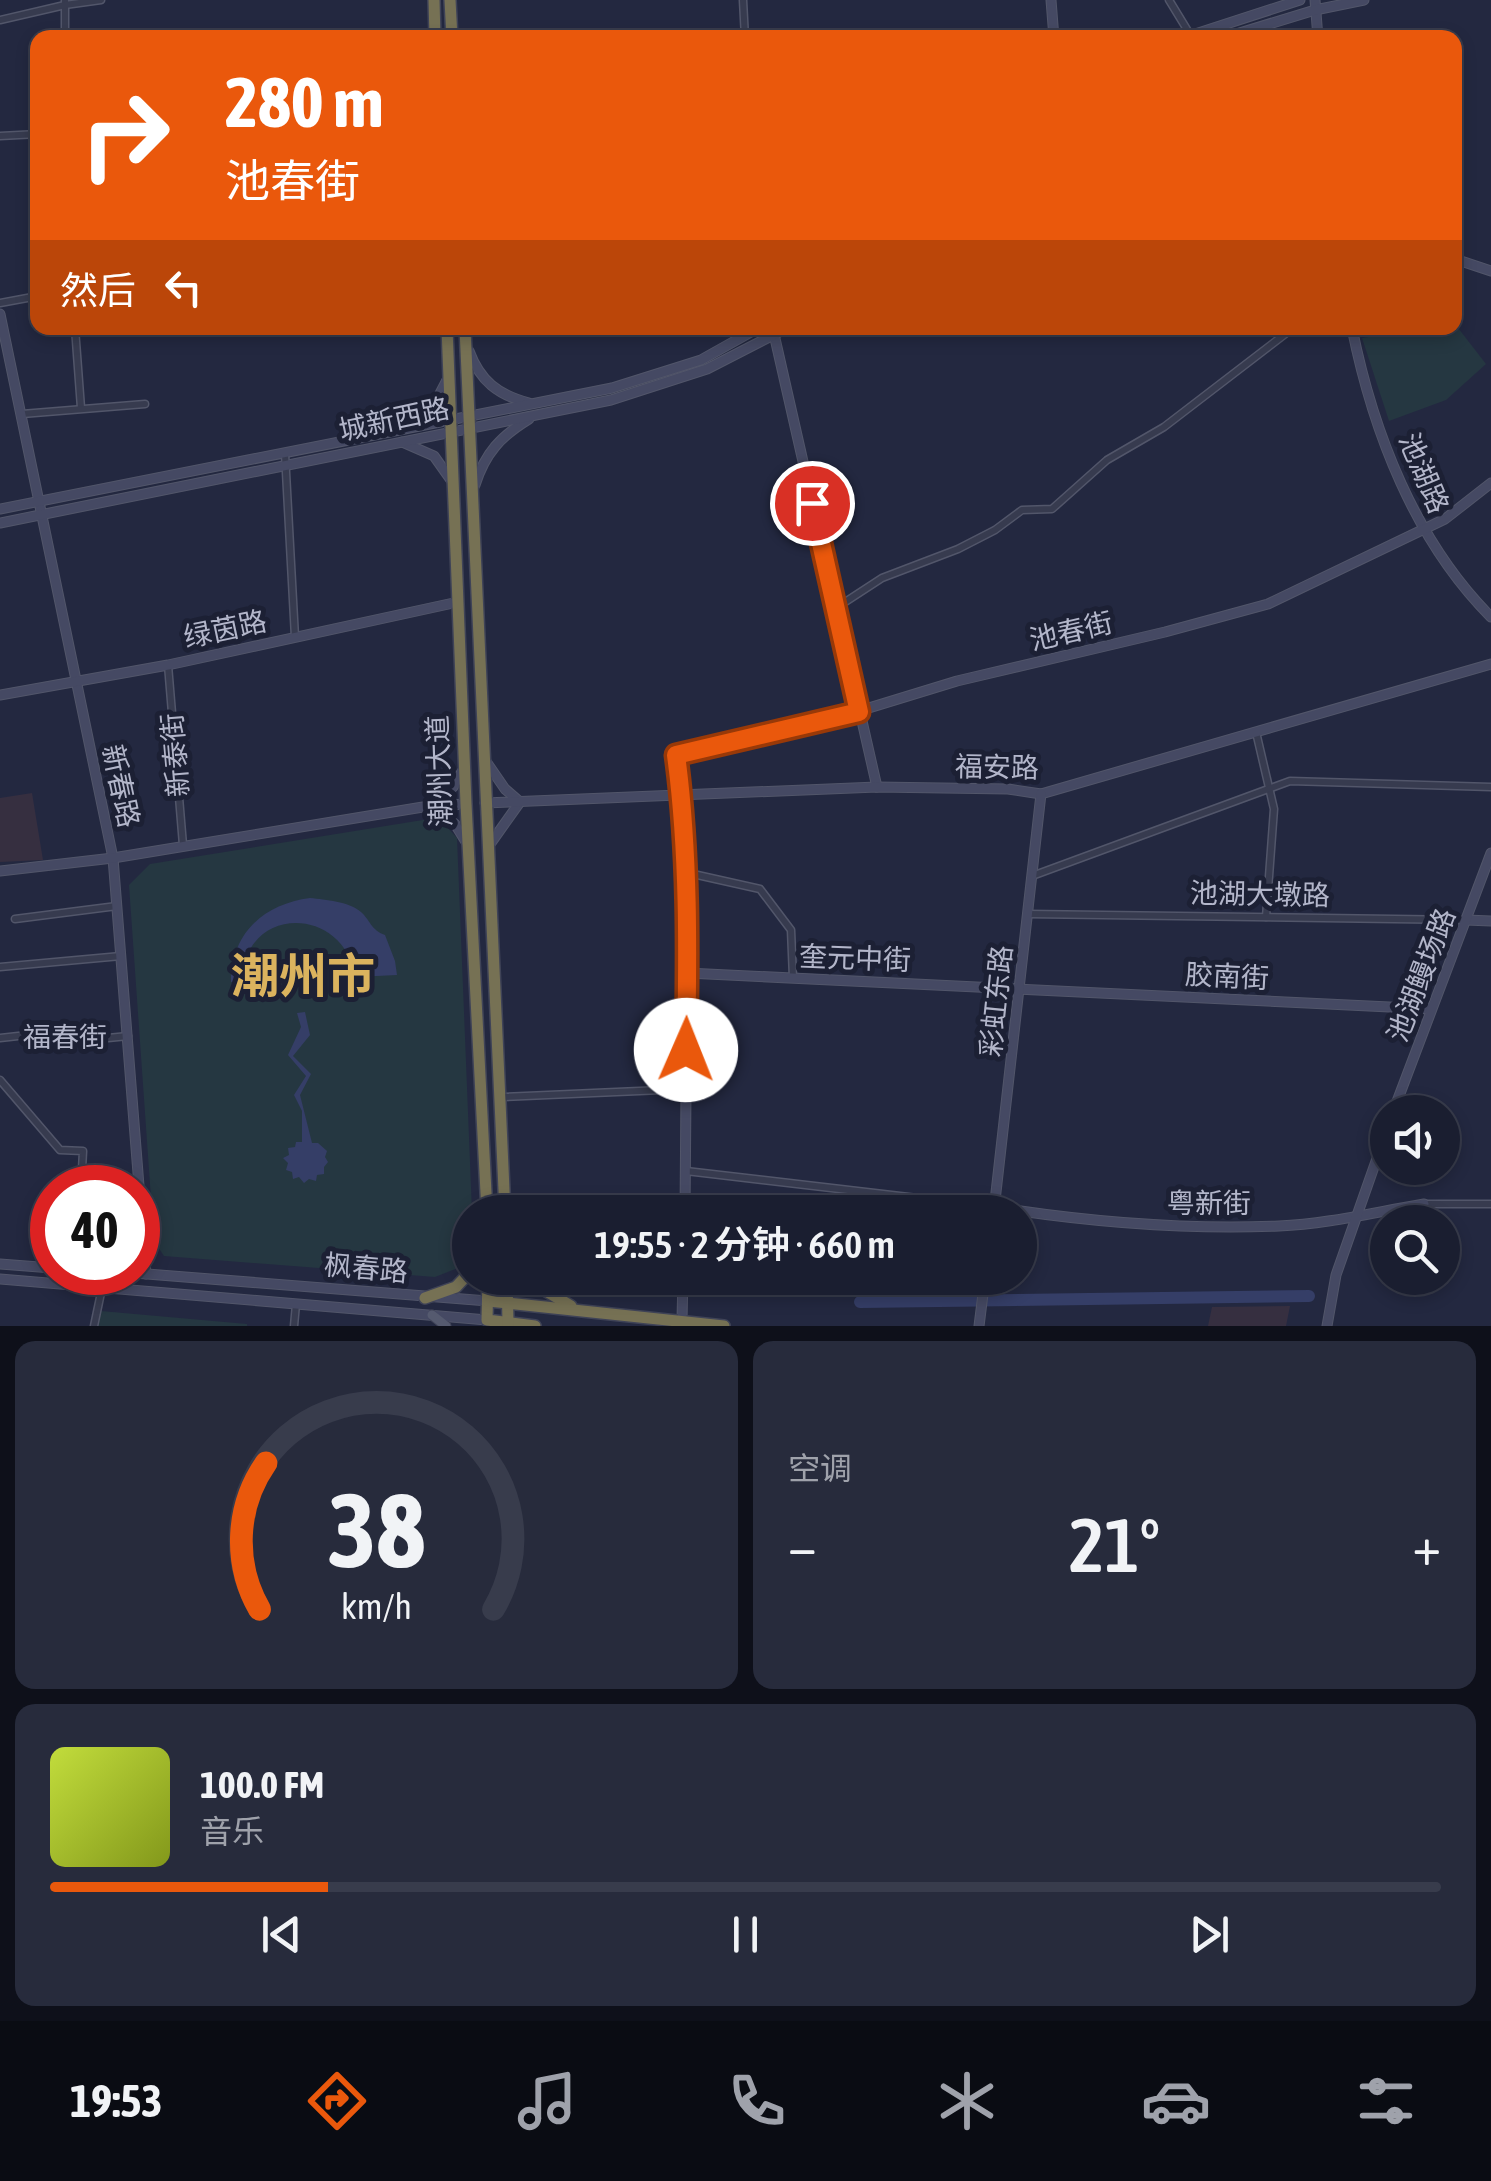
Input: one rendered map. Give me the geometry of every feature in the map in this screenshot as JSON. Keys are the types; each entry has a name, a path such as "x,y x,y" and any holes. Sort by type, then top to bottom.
{"highway":[{"path":"434,0 436,30"},
{"path":"450,0 452,30"},
{"name":"潮州大道","path":"446,335 464,768 461,804 468,845 486,1195"},
{"name":"潮州大道","path":"465,335 504,1195"},
{"path":"425,1298 452,1288"},
{"path":"487,1323 488,1295"},
{"path":"508,1295 508,1324"},
{"path":"553,1295 575,1308"},
{"name":"枫春路","path":"488,1301 724,1326"},
{"name":"枫春路","path":"487,1323 535,1326"}],"main road":[{"path":"432,1314 446,1326"}],"street":[{"path":"0,20 65,2 101,0"},
{"path":"743,0 745,30"},
{"path":"1052,0 1054,30"},
{"path":"1169,0 1185,30"},
{"path":"1207,30 1300,0"},
{"path":"1245,30 1315,5 1364,0"},
{"path":"65,2 66,30"},
{"path":"1315,5 1317,30"},
{"path":"0,136 30,134"},
{"path":"1462,262 1491,272"},
{"path":"0,303 30,297"},
{"name":"新春路","path":"0,314 113,858 138,1165"},
{"path":"76,335 81,408"},
{"name":"城新西路","path":"0,508 400,442 532,403 612,388 701,360 745,335"},
{"name":"城新西路","path":"469,421 537,414 611,400 707,369 772,335"},
{"path":"774,335 876,787"},
{"path":"836,608 882,578 958,549 995,530 1022,510 1052,509 1107,460 1164,427 1283,335"},
{"name":"池湖路","path":"1354,335 1387,447 1423,528 1452,574 1491,617"},
{"path":"466,344 481,378 512,398 532,403"},
{"path":"400,430 433,407 448,375"},
{"path":"22,414 145,404"},
{"path":"473,493 480,468 497,440 537,414"},
{"name":"城新西路","path":"0,523 285,460 400,430 451,425"},
{"path":"400,442 434,456 445,467 453,485"},
{"path":"285,460 294,637"},
{"name":"池春街","path":"682,794 676,755 859,712 957,681 1268,604 1445,519 1491,483"},
{"name":"绿茵路","path":"0,695 168,664 458,602"},
{"name":"福安路","path":"485,804 876,787 1008,789 1041,794 1490,662"},
{"name":"新泰街","path":"168,664 183,846"},
{"path":"1256,732 1274,809 1266,917"},
{"path":"483,758 520,802 487,849"},
{"path":"432,806 453,787 464,768"},
{"path":"1032,876 1290,781 1491,787"},
{"path":"682,794 687,973 685,1195"},
{"name":"彩虹东路","path":"996,1195 1041,794"},
{"path":"0,871 113,858 461,804"},
{"path":"432,806 455,824 468,845"},
{"name":"池湖鳗场路","path":"1399,1095 1491,853"},
{"path":"684,872 760,888 792,930 793,978"},
{"path":"15,919 117,906"},
{"name":"池湖大墩路","path":"1028,914 1491,921"},
{"path":"0,967 122,956"},
{"name":"奎元中街","path":"687,973 1020,987"},
{"name":"胶南街","path":"1020,987 1431,1009"},
{"name":"福春街","path":"0,1038 63,1031 78,1041 129,1036"},
{"name":"福春街","path":"0,1080 60,1150 83,1151 82,1165"},
{"path":"500,1097 685,1089"},
{"path":"686,1171 876,1195"},
{"path":"1328,1326 1336,1275 1370,1178"},
{"path":"1424,1204 1491,1204"},
{"name":"粤新街","path":"1037,1215 1200,1228 1281,1226 1356,1218 1424,1204"},
{"path":"0,1264 30,1266"},
{"name":"枫春路","path":"160,1275 488,1301"},
{"name":"枫春路","path":"0,1279 30,1282"},
{"name":"枫春路","path":"160,1293 432,1314 487,1323"},
{"path":"94,1326 101,1295"},
{"path":"682,1319 683,1295"},
{"path":"980,1326 984,1295"},
{"path":"294,1326 296,1304"}],"shaded area":[{"path":"1462,333 1486,364 1446,400 1389,421 1362,338"},
{"path":"32,793 43,860 0,862 0,798"},
{"path":"429,819 448,828 457,838 471,1195 452,1195 452,1270 435,1277 164,1256 160,1250 160,1165 149,1165 129,885 150,864"},
{"path":"1290,1306 1286,1326 1208,1326 1212,1307"},
{"path":"101,1311 247,1324 247,1326 97,1326"}],"water":[{"path":"310,898 343,903 361,912 385,935 397,975 356,977 347,953 332,936 314,926 294,923 275,927 258,938 247,956 242,981 231,982 237,949 253,924 278,907"},
{"path":"305,1012 310,1035 293,1056 311,1074 300,1095 312,1143 327,1151 328,1162 324,1174 317,1175 316,1181 309,1179 304,1183 299,1177 293,1179 283,1158 289,1155 288,1148 302,1142 302,1111 294,1095 306,1076 288,1055 301,1027 297,1013"}],"waterway":[{"path":"860,1302 1309,1296"}],"district":[{"name":"潮州市","path":"303,975"}],"route":[{"path":"686,1050 682,794 676,755 859,712 812,503"}]}
